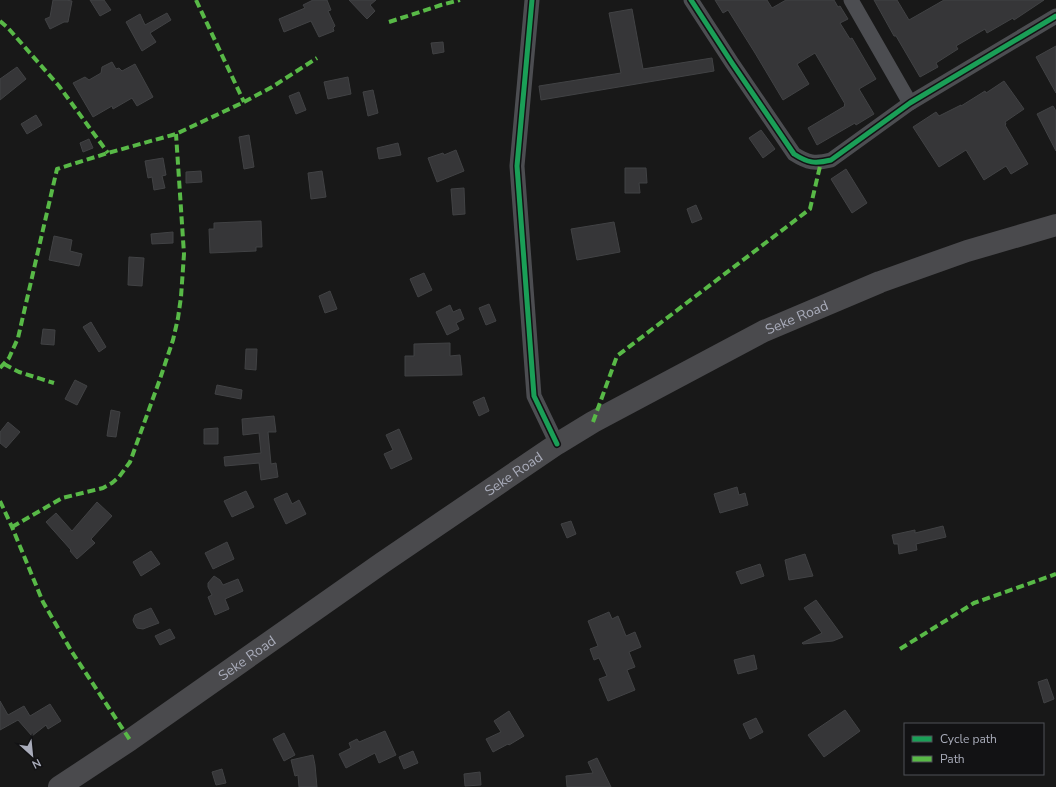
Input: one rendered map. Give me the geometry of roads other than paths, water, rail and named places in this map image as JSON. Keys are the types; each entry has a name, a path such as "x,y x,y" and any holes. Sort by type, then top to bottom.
{"main road":[{"name":"Seke Road","path":"59,787 130,740 382,563 593,422 764,332 880,282 967,251 1056,225"}],"street":[{"path":"532,0 517,166 534,396 558,444"},
{"path":"691,0 794,154 803,160 811,162 831,160 910,103 1056,16"},
{"path":"851,0 910,103"}]}
